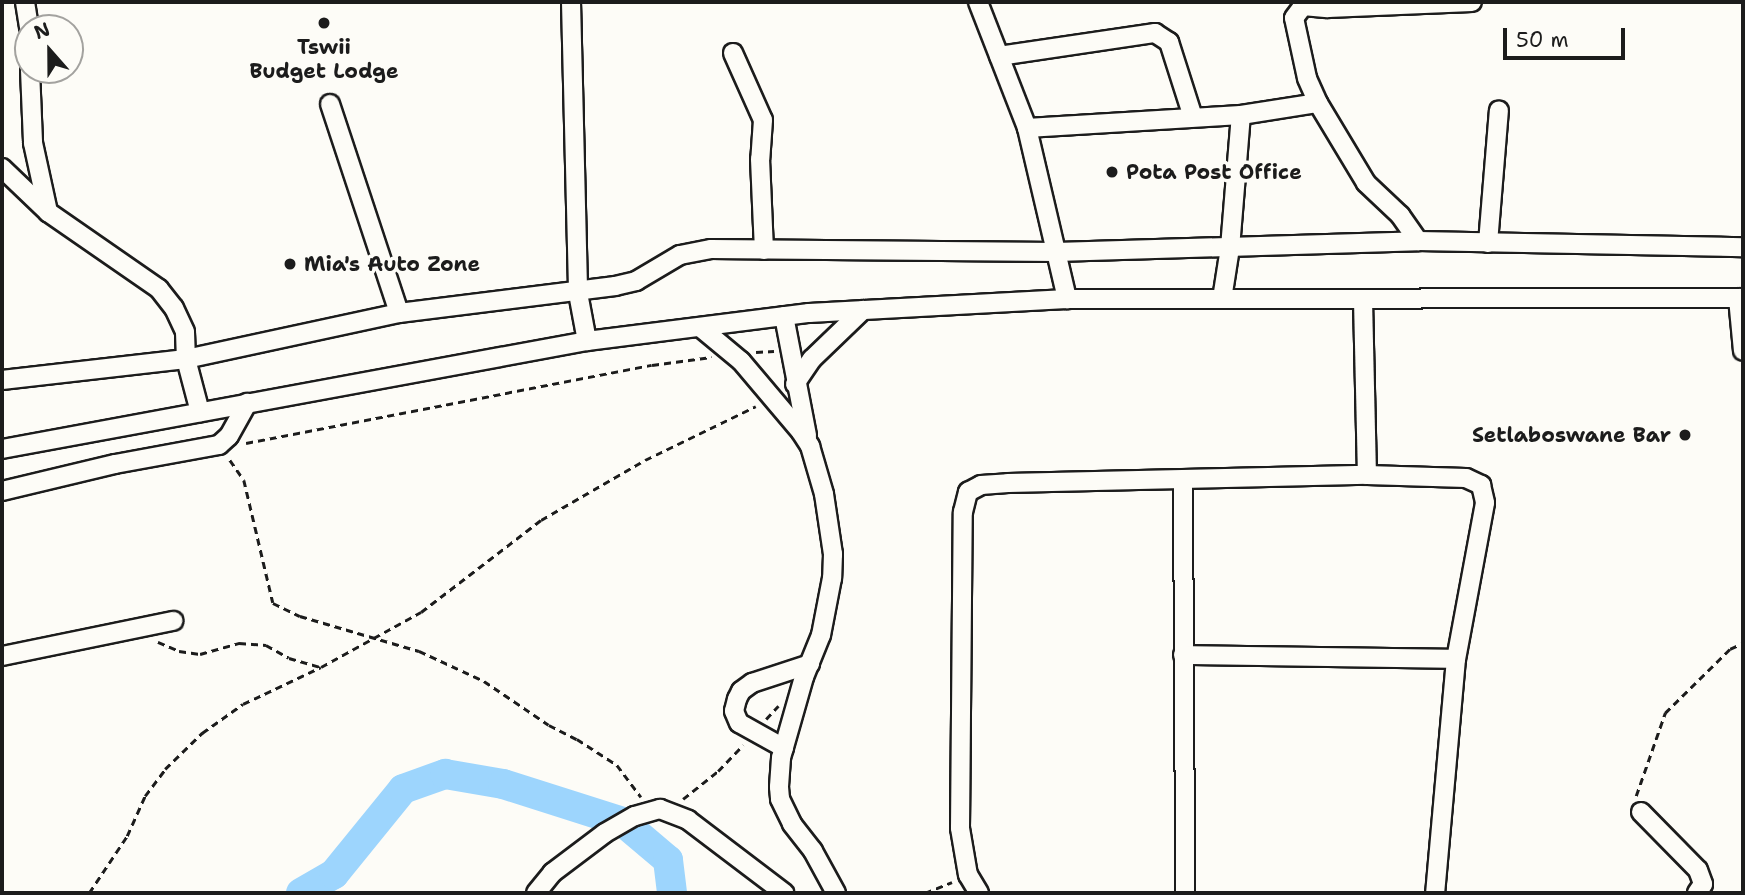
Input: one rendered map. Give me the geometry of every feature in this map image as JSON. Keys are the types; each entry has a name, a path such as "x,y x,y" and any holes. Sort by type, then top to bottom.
{"street":[{"path":"571,2 578,293 587,341"},
{"path":"978,2 1027,128 1067,299"},
{"path":"1418,241 1400,215 1366,183 1318,103 1307,78 1294,18 1303,6 1328,8 1472,2"},
{"path":"999,56 1155,33 1169,43 1193,117"},
{"path":"733,53 763,120 760,159 764,250"},
{"path":"31,84 33,144 48,212"},
{"path":"1027,128 1241,115 1318,103"},
{"path":"330,104 399,313"},
{"path":"1488,243 1499,110"},
{"path":"1222,299 1230,248 1241,115"},
{"path":"2,169 48,212 159,289 174,308 185,332 186,359 200,412"},
{"path":"2,380 186,359 399,313 578,293 636,281 680,255 698,251 1056,252 1418,241 1743,247"},
{"path":"2,449 587,341 784,316 863,310 1067,299 1741,298 1743,351"},
{"path":"1363,300 1367,475"},
{"path":"795,384 812,359 863,310"},
{"path":"784,316 795,384 824,494 833,554 828,606 821,635 783,748 780,799 792,824 813,851 836,893"},
{"path":"699,327 733,355 810,446"},
{"path":"2,491 115,464 219,445 234,429 247,403"},
{"path":"979,893 968,875 960,814 963,512 968,492 981,485 1008,483 1367,475 1466,478 1481,485 1485,503 1456,659 1436,893"},
{"path":"1182,481 1185,893"},
{"path":"2,656 173,621"},
{"path":"1183,655 1456,659"},
{"path":"783,748 739,723 734,711 741,691 752,683 810,664"},
{"path":"536,893 552,873 594,841 623,822 650,811 672,812 708,833 784,893"},
{"path":"1641,813 1698,870 1703,884 1697,893"}],"path":[{"path":"219,445 238,444 395,412 464,403 652,365 789,351"},
{"path":"89,893 127,836 145,796 165,769 193,742 243,704 377,639 450,591 541,520 645,460 715,429 771,398"},
{"path":"219,445 244,480 273,603 300,616 453,665 484,681 549,725 577,739 617,765 650,811"},
{"path":"137,629 179,651 200,654 239,643 266,645 289,658 321,667"},
{"path":"1641,813 1636,797 1665,713 1730,649 1743,643"},
{"path":"672,812 693,788 718,771 779,705"},
{"path":"925,893 968,875"}],"waterway":[{"path":"301,893 334,874 403,789 445,774 503,784 623,822 668,860 672,893"}],"place":[{"name":"Tswii Budget Lodge","path":"324,23"},
{"name":"Pota Post Office","path":"1112,172"},
{"name":"Mia's Auto Zone","path":"290,264"},
{"name":"Setlaboswane Bar","path":"1685,435"}]}
